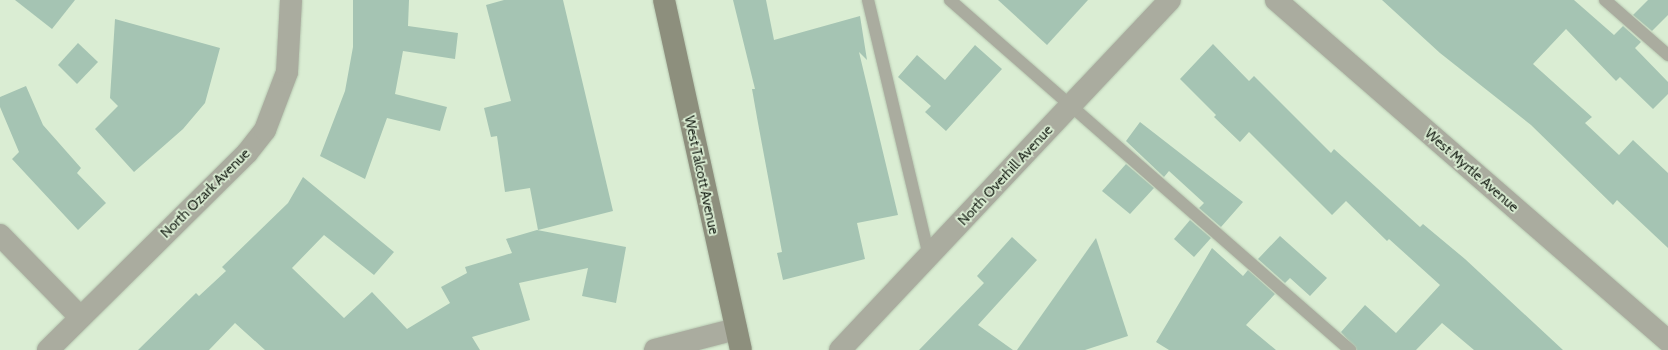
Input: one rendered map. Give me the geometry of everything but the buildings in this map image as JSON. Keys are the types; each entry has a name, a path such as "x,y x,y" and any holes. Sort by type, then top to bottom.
{"street":[{"name":"North Ozark Avenue","path":"48,350 247,153 265,130 287,72 291,0"},
{"name":"West Talcott Avenue","path":"664,0 741,350"},
{"name":"North Overhill Avenue","path":"840,350 1170,0"},
{"name":"West Myrtle Avenue","path":"1276,0 1668,341"},
{"path":"0,235 80,317"},
{"path":"655,350 736,329"}],"lane":[{"path":"868,0 929,256"},
{"path":"950,0 1350,350"},
{"path":"1605,0 1668,55"}]}
